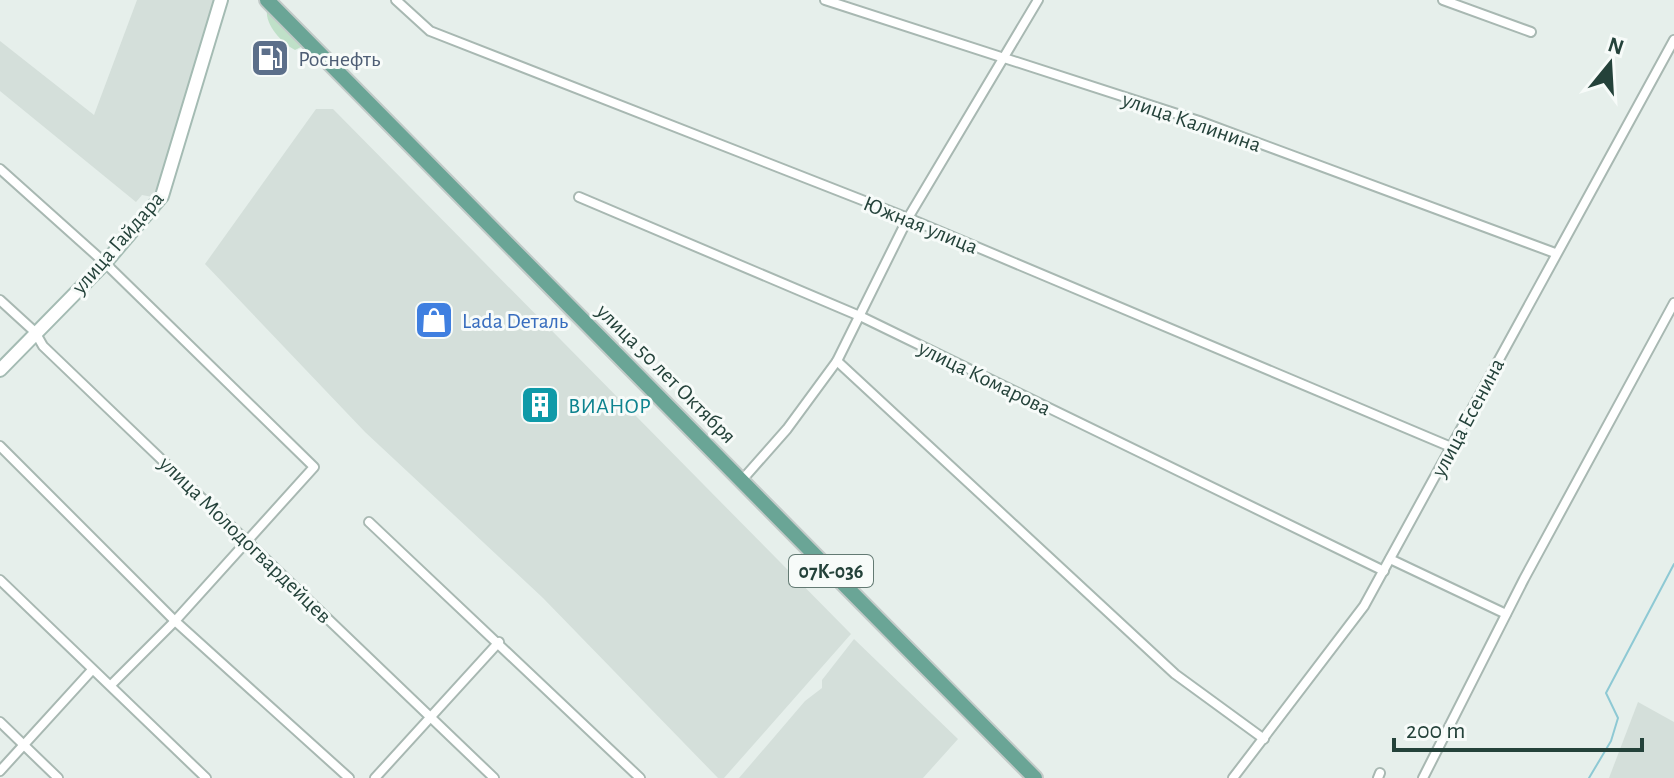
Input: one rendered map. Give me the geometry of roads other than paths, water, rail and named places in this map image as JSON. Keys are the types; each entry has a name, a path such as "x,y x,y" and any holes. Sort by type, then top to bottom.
{"main road":[{"name":"улица 50 лет Октября","path":"267,0 1035,778"}],"street":[{"name":"улица Гайдара","path":"0,370 105,263 162,196 221,0"},
{"name":"Южная улица","path":"396,0 430,31 908,218 1451,447"},
{"name":"улица Калинина","path":"825,0 1199,121 1555,253"},
{"path":"742,480 787,429 837,361 862,317 908,218 1038,0"},
{"path":"1443,0 1531,32"},
{"name":"улица Есенина","path":"1233,778 1364,606 1674,40"},
{"path":"0,169 105,263 314,467 249,542 111,685"},
{"name":"улица Комарова","path":"579,197 862,317 1384,571"},
{"name":"улица Молодогвардейцев","path":"0,300 35,332 43,346 431,714 494,778"},
{"path":"1423,778 1506,614 1674,303"},
{"path":"837,361 1175,674 1264,739"},
{"path":"0,446 175,621 349,778"},
{"path":"369,522 640,778"},
{"path":"1390,559 1506,614"},
{"path":"0,580 206,778"},
{"path":"375,778 499,642"},
{"path":"0,771 26,747 92,670"},
{"path":"0,722 58,778"}],"waterway":[{"path":"1589,778 1611,741 1618,718 1606,693 1674,564"}],"place":[{"name":"Роснефть","path":"270,58"},
{"name":"Lada Dеталь","path":"434,320"},
{"name":"ВИАНОР","path":"540,405"}]}
